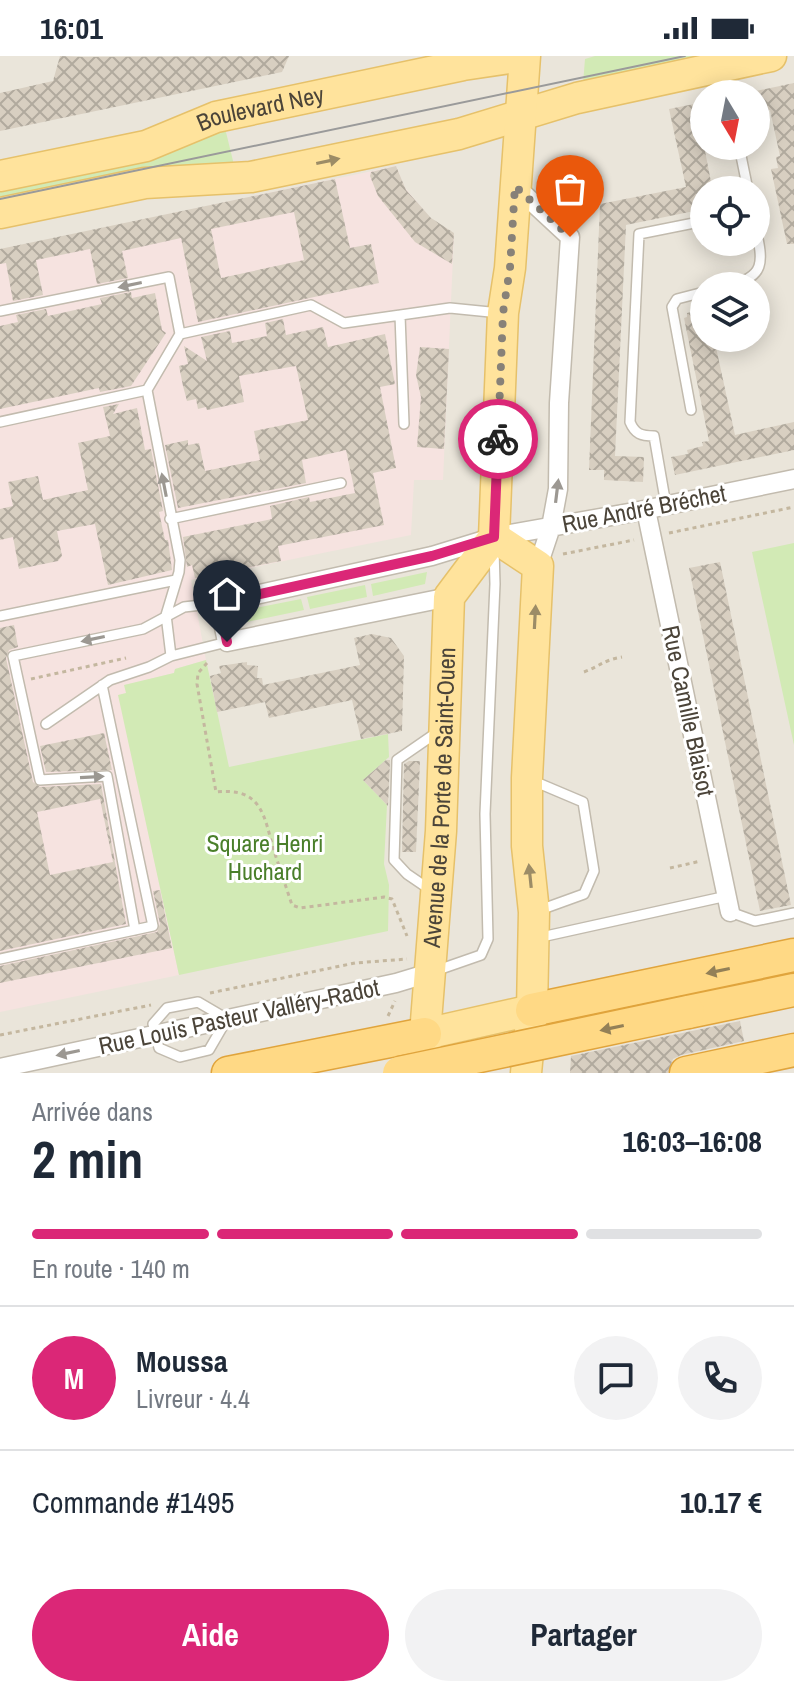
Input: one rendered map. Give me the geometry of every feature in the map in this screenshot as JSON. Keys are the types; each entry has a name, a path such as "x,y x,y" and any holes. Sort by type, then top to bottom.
{"highway":[{"path":"532,1010 794,955"},
{"path":"399,1073 794,990"},
{"path":"228,1073 425,1034"},
{"path":"686,1073 794,1050"}],"main road":[{"name":"Boulevard Ney","path":"0,176 146,146 216,117 427,64 524,56"},
{"path":"449,597 494,537 503,313 510,268 524,56"},
{"path":"0,213 145,183 251,177 459,134 577,98 771,56"},
{"path":"494,537 538,566 527,778 527,846 534,925 532,1010 526,1073"},
{"name":"Avenue de la Porte de Saint-Ouen","path":"427,1073 423,965 436,893 446,727 449,597"},
{"path":"425,1034 532,1010"}],"street":[{"path":"515,186 570,237 559,403 558,489 551,527 538,566"},
{"name":"Rue André Bréchet","path":"219,603 432,556 494,537 794,479"},
{"name":"Rue Camille Blaisot","path":"646,510 728,904"},
{"path":"219,603 227,642 449,597"},
{"name":"Rue Louis Pasteur Valléry-Radot","path":"0,1068 396,983 423,965"}],"lane":[{"path":"666,505 654,436 642,436 633,430 630,422 639,234 690,224"},
{"path":"0,311 169,277 180,334 147,390 180,560 166,615 171,656"},
{"path":"690,296 677,299 672,307 691,410"},
{"path":"180,334 311,305 344,323 450,308 503,313"},
{"path":"400,315 404,424"},
{"path":"0,422 147,390"},
{"path":"170,519 341,483"},
{"path":"423,965 481,955 488,939 485,814 496,572 494,537"},
{"path":"0,616 176,580"},
{"path":"135,930 107,776 40,780 13,656 143,629 166,615 195,604 219,603"},
{"path":"46,724 102,685 171,656 227,642"},
{"path":"0,959 153,926 102,685"},
{"path":"436,893 407,874 394,860 397,760 446,727"},
{"path":"527,778 583,802 594,871 584,894 534,925"},
{"path":"534,925 728,904 755,921 794,913"},
{"path":"156,1034 159,1048 180,1057 195,1054 209,1050 227,1019"}],"path":[{"path":"569,554 794,507"},
{"path":"19,682 134,656"},
{"path":"584,672 602,661 622,657"},
{"path":"211,662 203,665 197,684 216,792 239,793 261,809 269,823 273,847 292,905 300,908 384,897 392,899 410,943"},
{"path":"670,868 719,856"},
{"name":"Rue Louis Pasteur Valléry-Radot","path":"199,995 355,963 423,965"},
{"path":"384,1026 396,997"},
{"name":"Rue Louis Pasteur Valléry-Radot","path":"0,1035 152,1004"}],"shaded area":[{"path":"0,56 794,56 794,1073 0,1073"},
{"path":"396,166 405,188 433,221 454,234 443,480 414,480 411,535 191,580 206,660 175,669 174,673 125,685 127,693 119,695 179,975 0,1012 0,250"}],"green space":[{"path":"595,56 720,56 583,84 585,59"},
{"path":"224,124 235,169 0,205 0,182"},
{"path":"794,543 794,745 752,552"},
{"path":"427,572 425,584 373,596 371,584"},
{"path":"365,585 367,597 310,609 307,597"},
{"path":"301,599 304,610 247,622 245,610"},
{"name":"Square Henri Huchard","path":"206,660 229,767 388,734 389,757 363,780 387,805 384,864 389,885 388,931 179,975 118,695 126,693 124,685 174,673 175,669"}],"building":[{"path":"60,56 289,56 282,72 0,131 0,93 53,81"},
{"path":"794,83 794,244 787,244 771,169 778,168 776,157 780,156 770,110 770,88"},
{"path":"690,105 690,160 707,160 710,176 690,176 690,212 626,225 615,456 644,457 643,482 604,480 604,470 589,470 600,204 686,187 669,109"},
{"path":"396,166 406,190 431,218 454,233 452,264 415,242 378,196 371,172"},
{"path":"335,179 350,248 371,244 379,283 198,322 181,238 122,251 128,278 97,284 90,249 36,260 43,295 13,301 6,263 0,264 0,249","holes":["294,212 304,260 221,278 211,229"]},
{"path":"131,292 132,298 155,293 162,330 166,333 131,386 100,392 99,388 0,409 0,326 18,322 16,315 46,309 48,316 102,304 100,298"},
{"path":"690,312 690,348 684,318"},
{"path":"283,319 286,335 323,327 328,347 385,334 395,384 380,387 396,468 373,473 384,525 278,546 281,561 195,578 192,565 187,567 183,537 272,519 270,506 309,497 310,502 355,493 346,450 302,460 306,483 178,508 165,445 188,440 188,445 199,443 205,471 260,460 254,431 308,420 296,366 239,376 244,402 198,409 196,399 187,401 183,386 179,366 188,364 184,346 207,361 201,337 230,331 232,343 267,336 265,323"},
{"path":"420,347 449,349 444,449 417,447 421,397 416,375"},
{"path":"691,352 717,352 735,435 794,422 794,450 675,475 671,457 688,454 687,450 709,441"},
{"path":"119,404 113,414 137,408 145,450 151,449 163,511 159,512 165,540 168,540 172,570 108,585 95,524 57,531 62,556 58,561 19,569 13,537 0,540 0,509 13,506 8,482 38,476 43,500 88,490 78,443 110,436 103,407"},
{"path":"720,562 791,905 760,911 689,568"},
{"path":"14,625 18,647 9,650 6,658 33,782 40,787 101,784 126,924 0,951 0,628","holes":["100,799 113,862 50,875 37,812"]},
{"path":"372,634 391,638 404,656 402,731 361,739 352,700 269,718 265,702 217,712 210,676 221,673 219,666 247,662 247,665 258,666 257,678 262,678 263,685 360,665 354,638"},
{"path":"104,733 112,770 46,772 40,746"},
{"path":"390,760 388,806 363,780"},
{"path":"420,761 416,852 402,852 404,764"},
{"path":"160,890 172,948 0,983 0,966 157,932 160,924 153,891"},
{"path":"740,1021 744,1041 681,1055 673,1059 668,1073 570,1073 571,1056"}],"tram line":[{"path":"0,199 685,56"}],"way so far":[{"path":"498,439 503,313 510,268 515,186 570,237"}],"route":[{"path":"227,642 219,603 432,556 494,537 498,439"}]}
